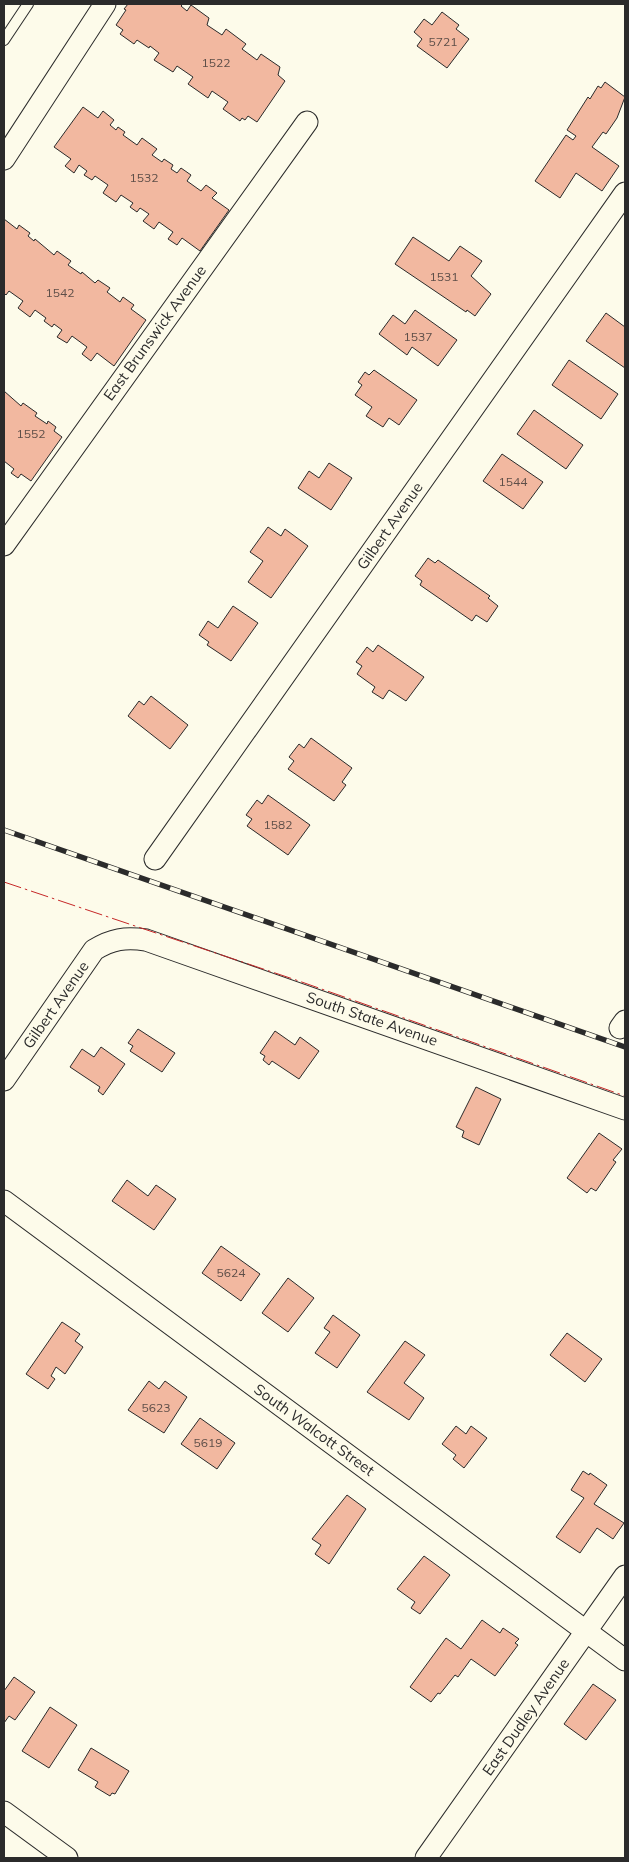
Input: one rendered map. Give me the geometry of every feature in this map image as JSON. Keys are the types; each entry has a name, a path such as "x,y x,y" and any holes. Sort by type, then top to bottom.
{"street":[{"path":"4,159 105,4"},
{"name":"East Brunswick Avenue","path":"4,545 307,122"},
{"name":"Gilbert Avenue","path":"155,859 625,193"},
{"name":"Gilbert Avenue","path":"4,1080 86,960 94,950 116,939"},
{"name":"South State Avenue","path":"116,939 146,940 625,1109"},
{"name":"South Walcott Street","path":"4,1201 625,1660"},
{"name":"East Dudley Avenue","path":"426,1858 625,1576"},
{"path":"4,1812 67,1858"}],"lane":[{"path":"4,40 28,4"}],"building":[{"path":"128,4 183,4 181,6 187,11 191,5 209,18 207,25 222,35 226,29 246,44 242,49 257,60 261,54 280,67 278,75 285,81 257,122 248,116 245,120 242,118 240,121 223,109 228,102 212,91 208,98 188,84 193,77 177,66 173,72 154,60 159,53 150,46 149,48 137,40 134,44 120,34 123,30 116,25"},
{"path":"442,12 459,25 456,29 469,39 447,68 417,46 422,39 414,32 424,19 432,25"},
{"path":"605,82 625,97 617,118 606,134 603,132 592,147 619,166 602,191 576,173 560,198 535,181 566,135 573,140 576,136 567,130 588,97 590,99 598,86 601,88"},
{"path":"83,107 98,118 103,111 114,120 110,125 116,130 118,127 125,132 123,135 137,145 142,138 157,149 152,155 162,162 164,159 173,165 171,169 177,173 181,168 191,175 187,181 201,191 206,185 217,193 212,198 229,210 200,251 182,238 177,245 168,239 173,232 159,222 154,229 143,221 149,214 140,208 137,212 130,207 133,203 121,195 116,202 103,193 108,185 95,176 92,180 84,175 87,171 79,165 74,173 65,166 71,159 54,147"},
{"path":"4,219 17,229 19,225 30,233 28,236 34,241 35,239 54,255 57,251 71,261 68,265 81,274 82,272 95,283 98,280 110,288 107,292 120,302 123,297 134,305 131,309 146,320 114,366 97,353 91,361 82,354 87,347 72,336 67,343 57,337 62,330 54,324 52,327 44,321 46,318 35,310 30,317 18,308 23,301 9,291 6,295 4,293"},
{"path":"413,237 449,261 460,246 482,261 471,276 491,294 475,316 467,310 466,312 395,264"},
{"path":"415,310 457,340 438,366 412,347 407,355 379,334 393,315 405,324"},
{"path":"606,313 625,327 625,368 586,341"},
{"path":"569,360 618,394 601,419 552,385"},
{"path":"374,370 417,400 399,425 389,418 383,427 366,416 372,407 355,395 362,385 358,382 365,372 369,375"},
{"path":"4,391 21,406 23,403 37,413 35,416 47,424 48,421 56,427 54,431 62,437 31,481 21,474 18,478 11,473 14,469 4,461"},
{"path":"534,410 583,445 566,469 517,434"},
{"path":"502,454 543,482 523,509 483,481"},
{"path":"329,463 352,478 331,510 298,488 309,471 319,478"},
{"path":"268,527 281,536 285,529 308,546 271,598 248,582 263,561 250,552"},
{"path":"428,558 435,563 438,560 490,596 488,598 498,606 487,622 476,615 472,621 420,585 422,581 415,576"},
{"path":"233,606 258,623 231,661 207,645 209,642 199,635 208,621 218,628"},
{"path":"378,645 424,677 406,701 389,690 383,699 372,692 375,687 357,674 362,666 356,662 367,647 373,652"},
{"path":"151,696 188,725 170,749 128,716 139,701 144,705"},
{"path":"311,738 352,768 342,782 346,785 334,801 288,769 294,761 289,757 299,744 304,748"},
{"path":"268,795 310,825 288,855 247,826 252,819 246,815 257,800 262,804"},
{"path":"138,1029 175,1053 162,1072 130,1051 133,1046 128,1043"},
{"path":"275,1031 295,1045 300,1037 319,1051 299,1079 272,1061 269,1065 263,1060 265,1056 260,1053"},
{"path":"101,1047 125,1064 103,1095 98,1091 100,1087 70,1067 82,1049 94,1057"},
{"path":"476,1087 501,1099 479,1145 462,1137 464,1131 456,1127"},
{"path":"599,1133 622,1149 613,1160 616,1162 596,1191 591,1188 587,1193 567,1178"},
{"path":"127,1180 148,1196 156,1185 176,1199 154,1230 112,1201"},
{"path":"221,1246 260,1274 241,1301 202,1273"},
{"path":"288,1278 314,1298 288,1332 262,1313"},
{"path":"333,1315 360,1335 337,1368 315,1353 330,1332 324,1328"},
{"path":"62,1322 80,1334 75,1341 83,1347 65,1374 56,1367 51,1376 55,1379 48,1389 26,1374"},
{"path":"567,1333 602,1359 585,1382 550,1355"},
{"path":"405,1341 425,1355 404,1383 424,1398 409,1420 367,1392"},
{"path":"149,1381 159,1389 165,1381 187,1397 164,1433 128,1410"},
{"path":"200,1418 235,1443 217,1469 181,1444"},
{"path":"456,1426 466,1434 471,1426 487,1438 464,1468 453,1459 456,1455 442,1444"},
{"path":"583,1471 589,1475 590,1473 607,1485 594,1504 624,1523 613,1539 597,1528 580,1553 556,1537 584,1498 571,1490"},
{"path":"347,1495 366,1509 329,1564 315,1554 321,1545 312,1539"},
{"path":"424,1556 450,1575 420,1614 411,1608 415,1602 397,1589"},
{"path":"482,1620 500,1633 503,1628 519,1639 515,1643 518,1645 495,1676 471,1659 458,1677 455,1675 431,1702 410,1687 446,1638 461,1649"},
{"path":"14,1677 35,1692 15,1720 9,1716 4,1723 4,1691"},
{"path":"593,1684 616,1700 586,1740 564,1724"},
{"path":"50,1707 77,1725 49,1768 22,1751"},
{"path":"91,1748 129,1771 115,1794 112,1793 110,1796 95,1787 98,1782 78,1770"}],"railway":[{"path":"4,830 625,1047"}],"power":[{"path":"4,882 296,980 625,1096"}]}
